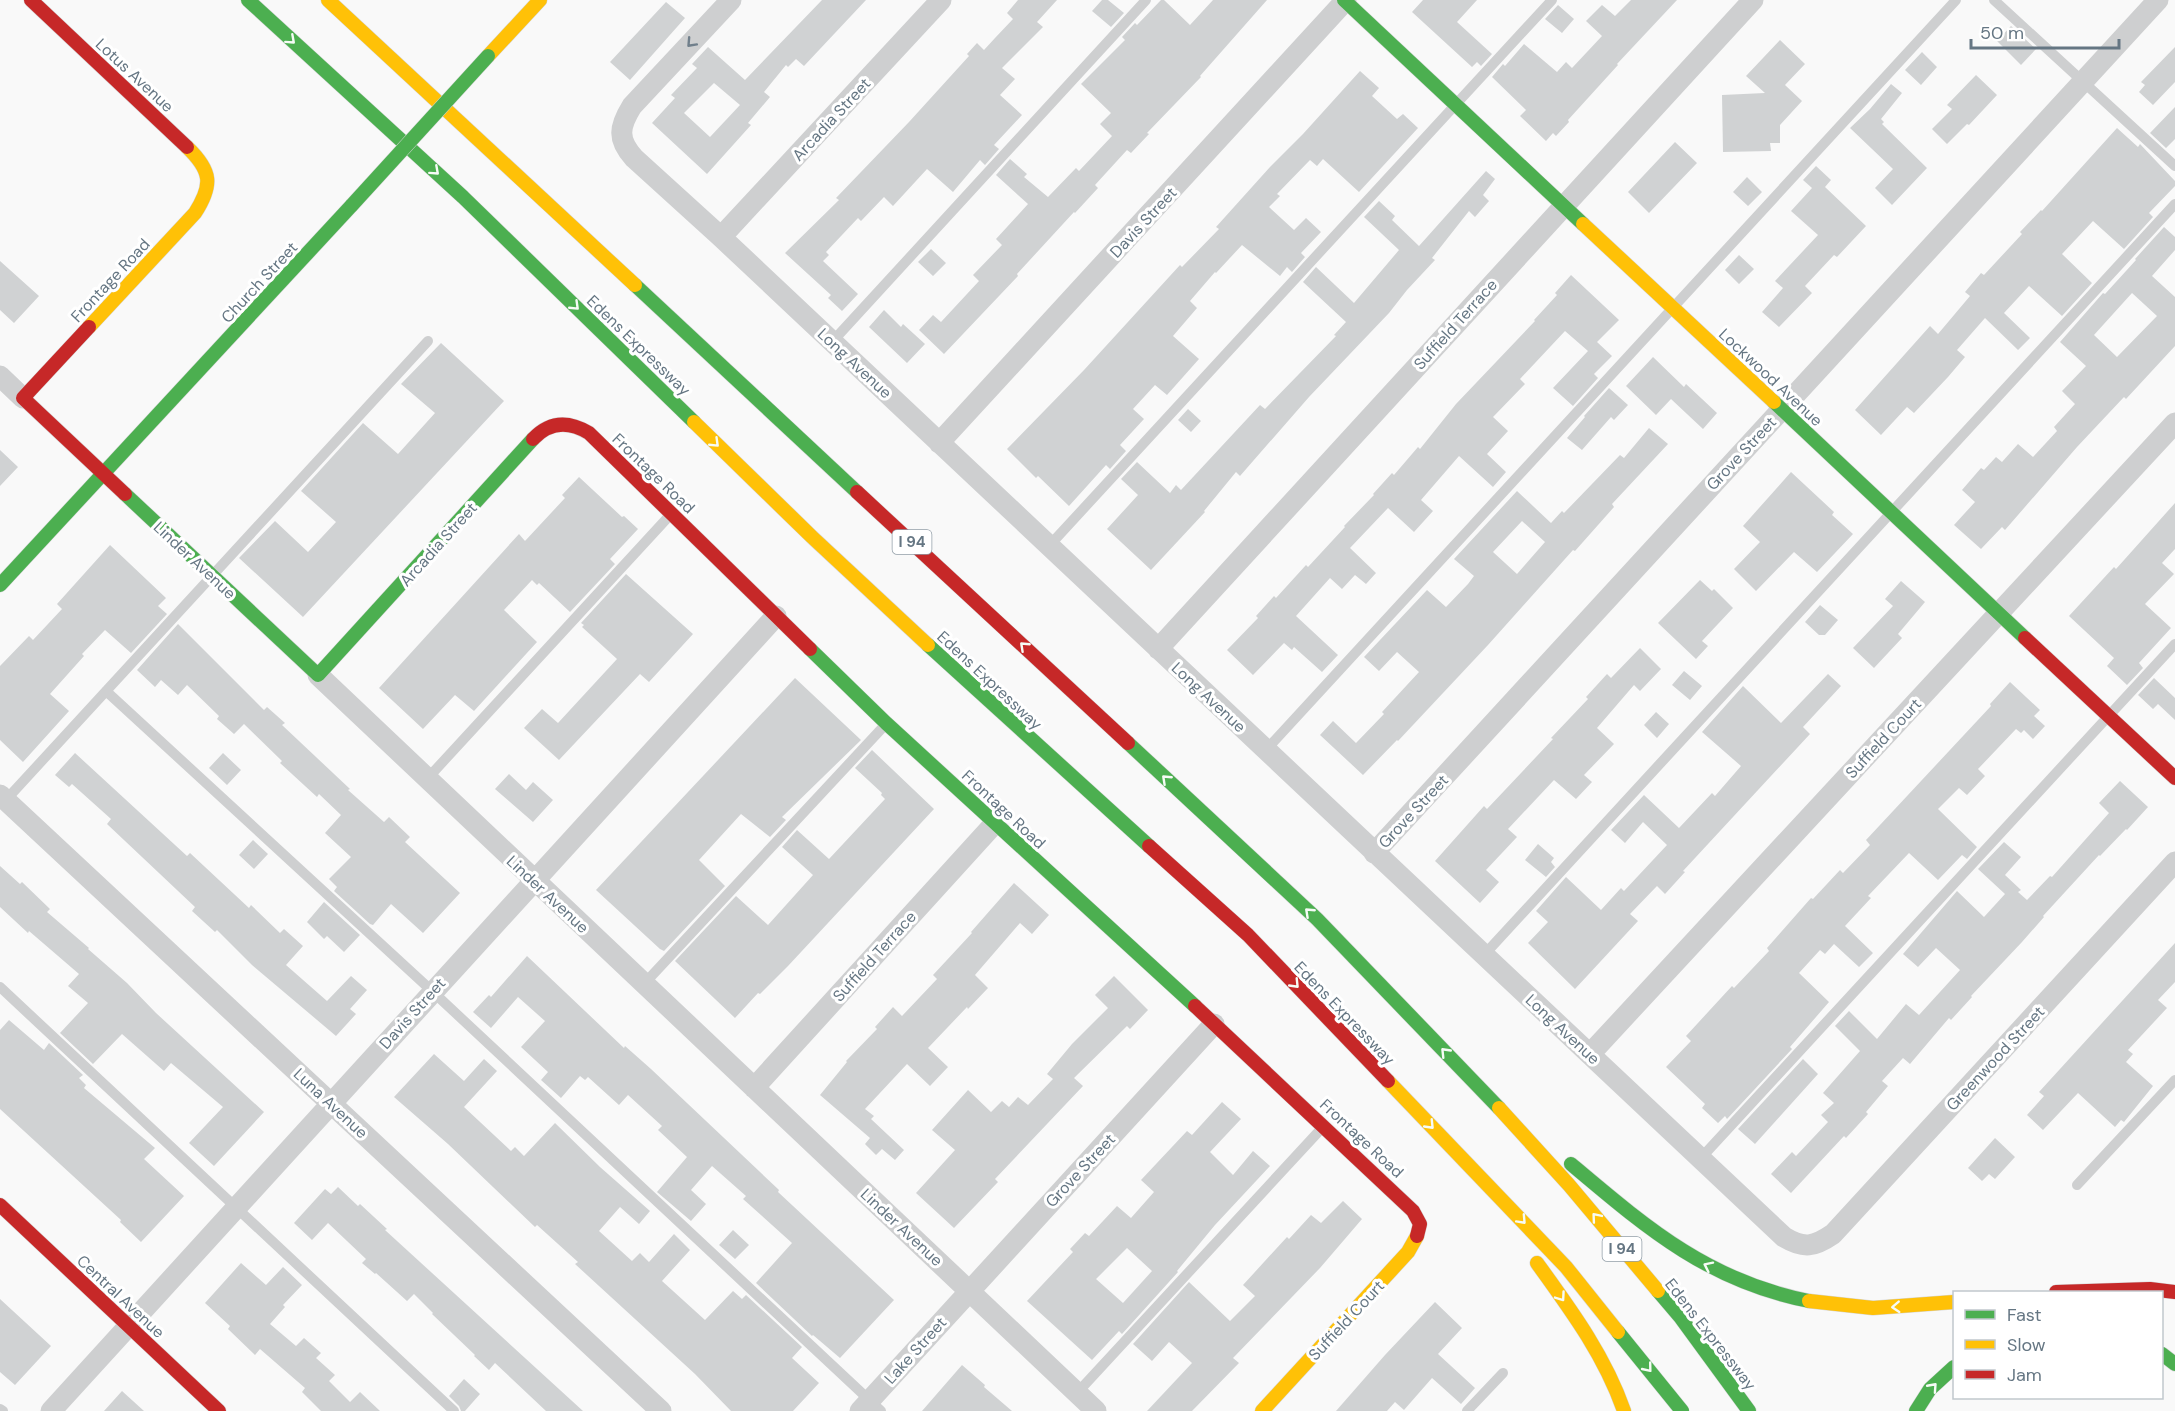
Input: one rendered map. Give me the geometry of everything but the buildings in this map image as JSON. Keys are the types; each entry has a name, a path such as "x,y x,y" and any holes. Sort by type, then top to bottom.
{"main road":[{"name":"Lotus Avenue","path":"31,0 195,155 204,166 209,179"},
{"name":"Edens Expressway","path":"248,0 464,197 812,537 1061,768 1248,935 1566,1266 1682,1411"},
{"name":"Edens Expressway","path":"328,0 1317,919 1486,1094 1569,1185 1681,1318 1749,1411"},
{"name":"Church Street","path":"0,585 540,0"},
{"name":"Lockwood Avenue","path":"1345,0 2175,778"},
{"name":"Frontage Road","path":"23,398 195,213 206,197 209,179"},
{"name":"Linder Avenue","path":"23,398 318,675"},
{"name":"Frontage Road","path":"564,423 578,425 589,433 886,723 1403,1200 1413,1211 1420,1224"},
{"name":"Arcadia Street","path":"318,675 537,435 549,427 564,423"},
{"path":"1486,1094 1667,1241 1701,1263 1734,1278 1788,1296 1844,1306 1873,1308 1953,1302"},
{"path":"1466,1163 1574,1316 1620,1396 1624,1411"},
{"name":"Central Avenue","path":"0,1205 219,1411"},
{"name":"Suffield Court","path":"1262,1411 1408,1252 1417,1238 1420,1224"},
{"path":"2097,1291 2138,1289 2163,1291"},
{"path":"2163,1355 2175,1364"},
{"path":"1916,1411 1930,1389 1953,1368"}],"street":[{"name":"Long Avenue","path":"731,0 632,106 624,120 622,134 624,146 633,158 721,237 1784,1236 1796,1244 1808,1246"},
{"name":"Arcadia Street","path":"721,237 941,0"},
{"name":"Davis Street","path":"939,443 1345,0"},
{"name":"Suffield Terrace","path":"1158,649 1753,0"},
{"name":"Grove Street","path":"1374,853 2158,0"},
{"name":"Linder Avenue","path":"0,376 23,398"},
{"name":"Suffield Court","path":"1590,1054 2175,423"},
{"name":"Davis Street","path":"51,1411 776,616"},
{"name":"Linder Avenue","path":"318,675 1096,1411"},
{"name":"Luna Avenue","path":"2,801 661,1411"},
{"name":"Suffield Terrace","path":"754,1088 995,823"},
{"name":"Greenwood Street","path":"1808,1246 1821,1242 1833,1234 2175,862"},
{"name":"Grove Street","path":"969,1290 1214,1024"},
{"name":"Lake Street","path":"870,1408 969,1290"}],"lane":[{"path":"832,342 1146,0"},
{"path":"1049,546 1552,0"},
{"path":"1266,750 1956,0"},
{"path":"1994,0 2175,166"},
{"path":"1484,955 2175,204"},
{"path":"2,801 428,341"},
{"path":"427,779 671,513"},
{"path":"1701,1158 2175,644"},
{"path":"106,691 432,991 870,1408"},
{"path":"644,984 886,723"},
{"path":"0,987 454,1411"},
{"path":"2077,1185 2175,1080"},
{"path":"1077,1393 1324,1126"},
{"path":"1467,1411 1503,1373"}],"traffic: fast":[{"path":"248,0 463,197 694,422"},
{"path":"1344,0 1583,224"},
{"path":"352,205 488,56"},
{"path":"0,585 352,205"},
{"path":"635,285 857,492"},
{"path":"1774,402 2025,638"},
{"path":"125,494 318,675 533,439"},
{"path":"928,645 1149,846"},
{"path":"810,649 886,723 1195,1006"},
{"path":"1128,743 1317,919 1499,1108"},
{"path":"1571,1164 1653,1230 1709,1266 1773,1292 1809,1301"},
{"path":"1658,1291 1681,1318 1749,1411"},
{"path":"1618,1332 1682,1411"},
{"path":"2163,1355 2175,1364"},
{"path":"1916,1411 1930,1389 1953,1368"}],"traffic: slow":[{"path":"328,0 635,285"},
{"path":"488,56 540,0"},
{"path":"89,327 195,213 201,203 207,186 207,178 201,164 187,147"},
{"path":"1583,224 1774,402"},
{"path":"694,422 812,537 928,645"},
{"path":"1388,1081 1566,1267 1618,1332"},
{"path":"1499,1108 1569,1185 1658,1291"},
{"path":"1262,1411 1408,1252 1417,1236"},
{"path":"1537,1263 1597,1352 1624,1411"},
{"path":"1809,1301 1873,1308 1953,1302"}],"traffic: jam":[{"path":"31,0 187,147"},
{"path":"89,327 23,398 125,494"},
{"path":"533,439 546,429 560,425 574,426 589,433 810,649"},
{"path":"857,492 1128,743"},
{"path":"2025,638 2175,778"},
{"path":"1149,846 1248,935 1388,1081"},
{"path":"1195,1006 1413,1211 1420,1224 1417,1236"},
{"path":"0,1205 219,1411"},
{"path":"2087,1291 2150,1289 2175,1292"}]}
